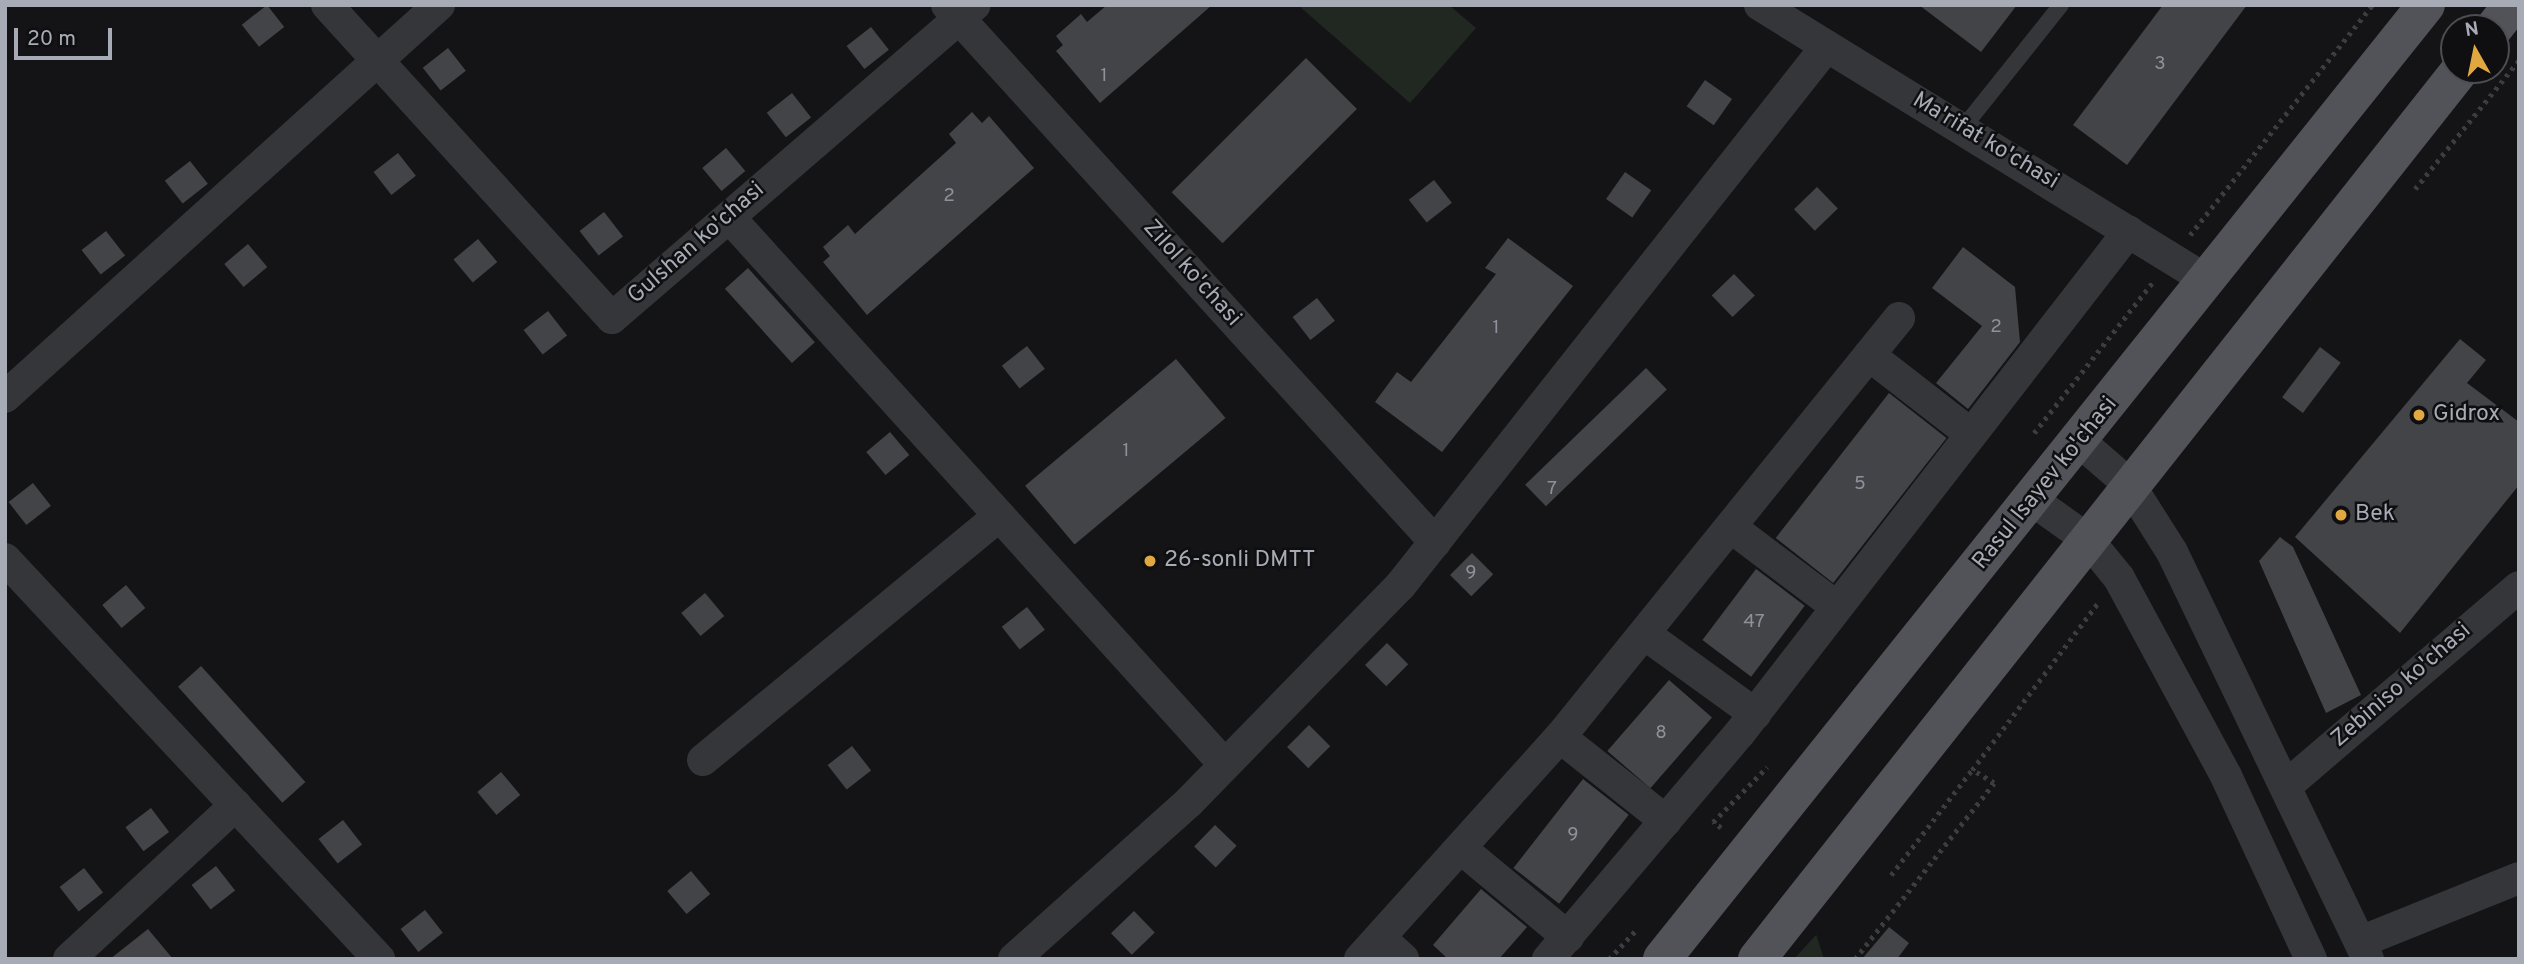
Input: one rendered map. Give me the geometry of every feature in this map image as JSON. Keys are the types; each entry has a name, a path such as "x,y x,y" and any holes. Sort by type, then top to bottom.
{"main road":[{"name":"Rasul Isayev ko'chasi","path":"1662,959 2080,441 2426,5"},
{"path":"1757,959 2088,540 2129,484 2449,84"}],"street":[{"name":"Gulshan ko'chasi","path":"327,5 612,318 960,10"},
{"path":"5,397 439,5"},
{"name":"Ma'rifat ko'chasi","path":"1760,5 2208,281"},
{"name":"Zilol ko'chasi","path":"960,10 1435,542"},
{"path":"1014,959 1224,765 1435,542 1827,46"},
{"path":"729,217 1224,765"},
{"path":"1464,851 1558,948 1755,714 2129,231"},
{"path":"1381,952 1646,635 1899,318"},
{"path":"1869,355 1971,434"},
{"path":"2080,441 2129,484 2172,552 2364,950 2519,878"},
{"path":"2031,499 2088,540 2119,578 2246,818 2311,959"},
{"path":"703,760 999,516"},
{"path":"1732,528 1837,607"},
{"path":"5,559 379,959"},
{"name":"Zebiniso ko'chasi","path":"2246,818 2281,816 2288,790 2519,587"},
{"path":"1646,635 1755,714"},
{"path":"1560,737 1666,821"},
{"path":"69,959 236,806"}],"lane":[{"path":"1962,128 2061,5"}],"path":[{"path":"1891,875 2119,578"},
{"path":"1721,828 1713,822 1768,766"},
{"path":"1858,958 1994,783 1972,769"}],"shaded area":[{"path":"1298,5 1449,5 1476,28 1410,103"},
{"path":"1816,935 1824,959 1794,959"}],"building":[{"path":"267,5 284,27 259,47 242,25"},
{"path":"1107,5 1212,5 1100,103 1056,51 1063,45 1056,36 1081,14 1087,22"},
{"path":"1919,5 2017,5 1981,52"},
{"path":"2163,5 2247,5 2127,165 2073,125"},
{"path":"871,27 889,50 864,69 847,46"},
{"path":"448,48 466,71 441,91 423,68"},
{"path":"1306,58 1357,109 1223,243 1172,192"},
{"path":"1705,80 1732,99 1714,125 1687,106"},
{"path":"792,93 811,117 786,137 767,113"},
{"path":"972,112 982,123 989,116 1034,168 867,315 823,262 830,256 823,247 848,225 855,234 956,143 949,134"},
{"path":"726,148 745,171 722,191 702,168"},
{"path":"398,153 416,176 391,195 374,172"},
{"path":"190,161 208,184 183,204 165,181"},
{"path":"1625,172 1651,190 1632,217 1606,199"},
{"path":"1434,180 1452,203 1427,223 1409,200"},
{"path":"1817,187 1838,209 1815,231 1794,209"},
{"path":"604,212 623,236 599,256 580,231"},
{"path":"106,231 125,255 101,275 82,250"},
{"path":"1508,238 1573,286 1442,452 1375,402 1397,372 1411,382 1496,274 1485,268"},
{"path":"478,239 497,262 473,283 453,260"},
{"path":"248,244 267,267 244,287 224,264"},
{"path":"1963,247 2015,287 2020,342 1968,409 1936,383 1982,326 1932,288"},
{"path":"748,268 815,342 792,363 725,289"},
{"path":"1734,274 1755,296 1733,317 1712,296"},
{"path":"1317,298 1335,321 1310,340 1293,317"},
{"path":"548,311 567,335 543,355 524,330"},
{"path":"2460,339 2486,360 2467,383 2519,422 2519,485 2400,633 2295,537"},
{"path":"1027,346 1045,369 1020,389 1002,366"},
{"path":"2320,347 2341,363 2303,413 2282,397"},
{"path":"1176,359 1225,418 1075,545 1025,486"},
{"path":"1646,368 1667,390 1546,506 1525,485"},
{"path":"1889,393 1947,438 1833,583 1776,538"},
{"path":"890,432 909,455 886,475 866,452"},
{"path":"33,483 51,506 26,525 9,502"},
{"path":"2280,537 2293,547 2361,695 2326,713 2259,561"},
{"path":"1472,553 1493,574 1471,596 1450,575"},
{"path":"1756,569 1805,606 1751,677 1702,640"},
{"path":"126,585 145,608 122,628 102,605"},
{"path":"705,593 724,616 701,636 681,613"},
{"path":"1027,607 1045,630 1020,650 1002,627"},
{"path":"1387,643 1408,664 1386,686 1365,665"},
{"path":"201,666 305,782 282,803 178,687"},
{"path":"1669,680 1712,717 1650,788 1607,751"},
{"path":"1309,725 1330,746 1308,768 1287,747"},
{"path":"852,746 871,770 847,790 828,765"},
{"path":"501,772 520,795 497,815 477,792"},
{"path":"1583,779 1629,815 1559,904 1513,868"},
{"path":"151,808 169,832 143,851 125,827"},
{"path":"343,820 362,844 338,864 319,839"},
{"path":"1215,825 1237,846 1216,867 1194,847"},
{"path":"216,866 235,890 211,910 192,885"},
{"path":"84,868 103,892 79,912 60,887"},
{"path":"691,871 710,894 687,914 667,891"},
{"path":"1481,889 1527,927 1499,959 1448,959 1433,945"},
{"path":"425,910 443,933 418,952 401,929"},
{"path":"1134,911 1155,933 1132,955 1111,933"},
{"path":"1889,927 1909,943 1897,959 1862,959"},
{"path":"148,929 173,959 110,959"}],"place":[{"name":"Gidrox","path":"2419,415"},
{"name":"Bek","path":"2341,515"},
{"name":"26-sonli DMTT","path":"1150,561"}]}
